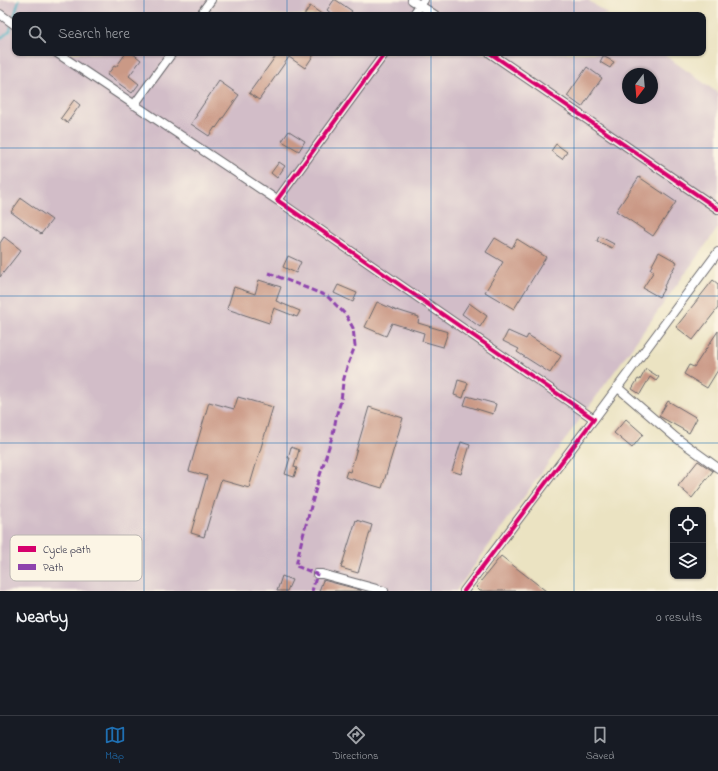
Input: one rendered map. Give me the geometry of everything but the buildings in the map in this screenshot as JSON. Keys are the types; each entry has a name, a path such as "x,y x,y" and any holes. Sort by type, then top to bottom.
{"street":[{"path":"202,12 211,0"},
{"path":"412,0 422,3 432,12"},
{"path":"415,12 422,3"},
{"path":"2,16 12,23"},
{"path":"61,56 277,200 594,419"},
{"path":"134,105 170,56"},
{"path":"277,200 383,56"},
{"path":"494,56 718,209"},
{"path":"464,591 718,252"},
{"path":"617,387 675,437 718,468"},
{"path":"317,574 322,574 384,591"}],"shaded area":[{"path":"0,0 588,0 605,12 12,12 12,56 666,56 718,93 718,228 456,591 0,591"}],"waterway":[{"path":"15,12 19,0"},
{"path":"0,39 10,31 11,26"}],"marked path":[{"path":"269,273 327,296 346,315 353,328 355,346 347,367 333,434 316,488 296,566 317,574 312,591"}],"cycle path":[{"path":"383,56 277,200 594,419 464,591"},
{"path":"494,56 718,209"}]}
